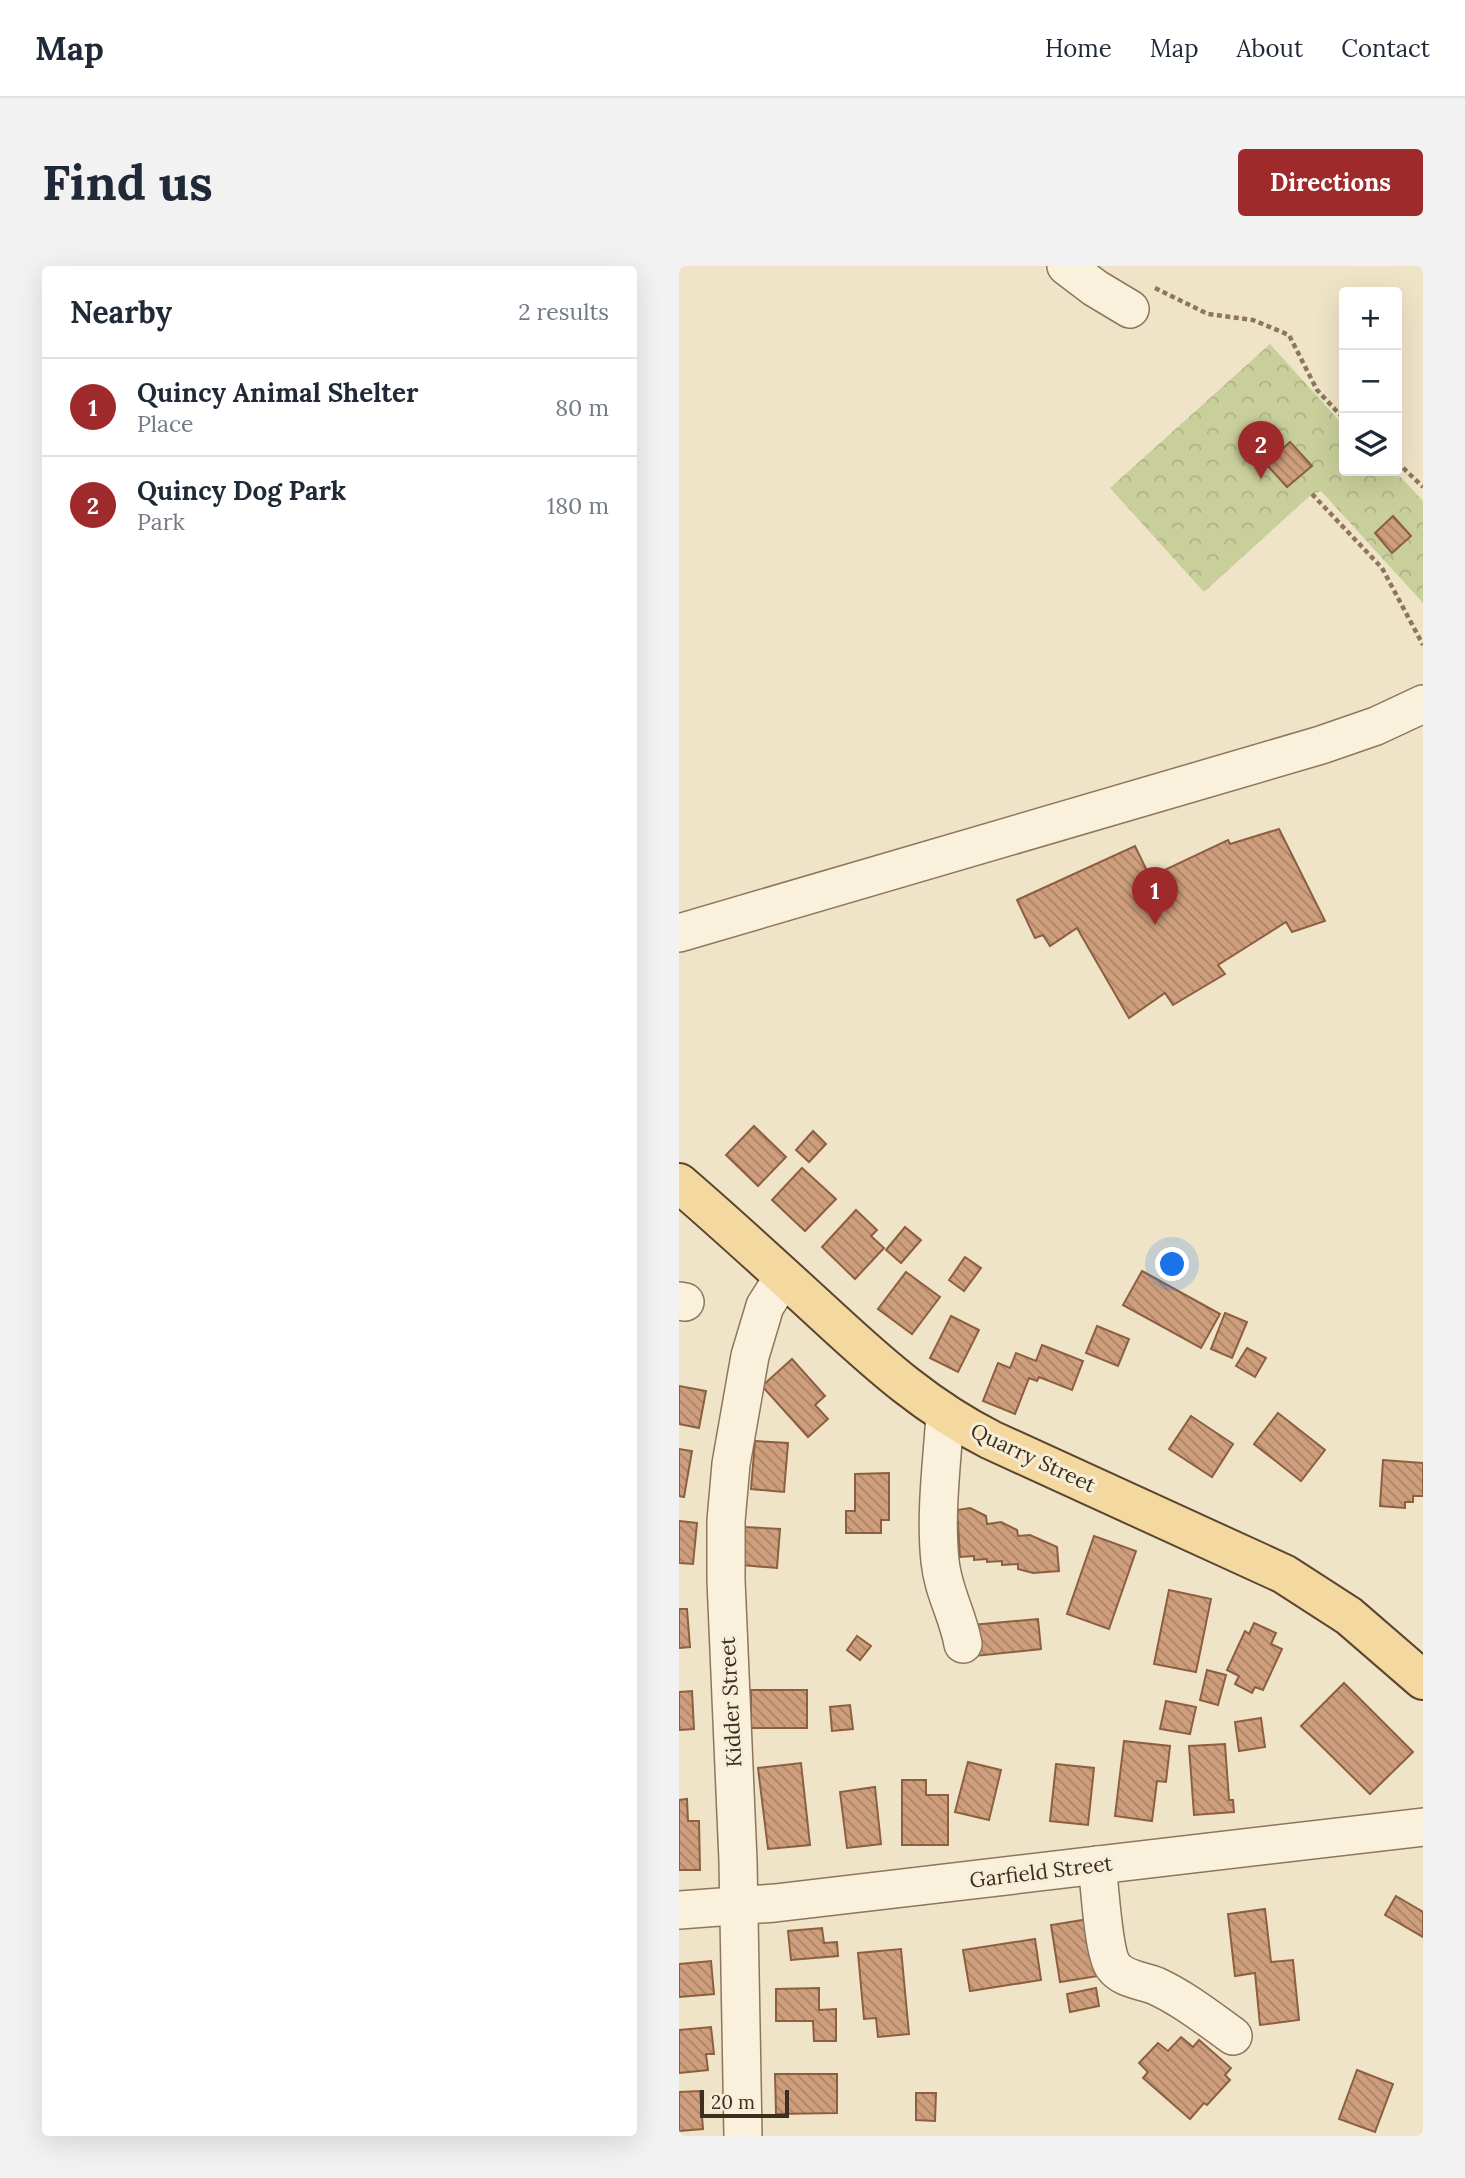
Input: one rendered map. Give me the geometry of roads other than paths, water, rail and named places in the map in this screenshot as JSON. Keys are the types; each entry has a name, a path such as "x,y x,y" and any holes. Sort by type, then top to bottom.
{"main road":[{"name":"Quarry Street","path":"679,1183 877,1362 945,1415 1002,1445 1284,1574 1349,1616 1423,1680"}],"street":[{"path":"1066,266 1095,288 1138,297"},
{"path":"679,933 1338,739 1376,726 1423,704"},
{"name":"Kidder Street","path":"743,2136 740,1906 726,1580 728,1490 755,1337 765,1306 785,1279"},
{"path":"945,1415 939,1518 940,1561 946,1595 960,1628 963,1644"},
{"name":"Garfield Street","path":"679,1910 740,1906 1416,1829"},
{"path":"1097,1865 1107,1950 1114,1967 1129,1979 1153,1985 1177,1997 1233,2036"}],"place":[{"name":"Quincy Dog Park","path":"1261,479"},
{"name":"Quincy Animal Shelter","path":"1155,925"}]}
